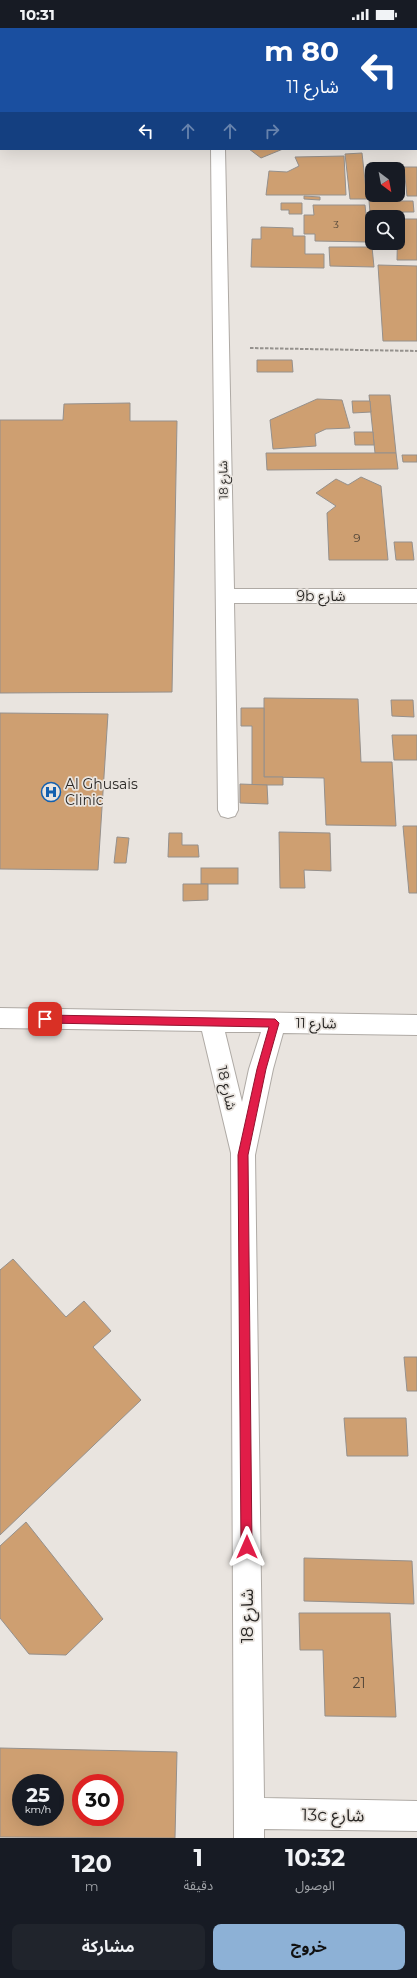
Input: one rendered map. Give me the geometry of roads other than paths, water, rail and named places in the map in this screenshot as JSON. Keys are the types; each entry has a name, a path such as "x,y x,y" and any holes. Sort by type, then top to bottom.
{"street":[{"name":"شارع 18","path":"218,150 228,810"},
{"name":"9b شارع","path":"225,596 417,596"},
{"name":"شارع 11","path":"0,1018 417,1025"},
{"name":"شارع 18","path":"210,1022 243,1155"},
{"name":"شارع 18","path":"249,1826 243,1155 261,1069 275,1023"},
{"name":"13c شارع","path":"249,1826 417,1816"}],"place":[{"name":"Al Ghusais Clinic","path":"51,792"}]}
